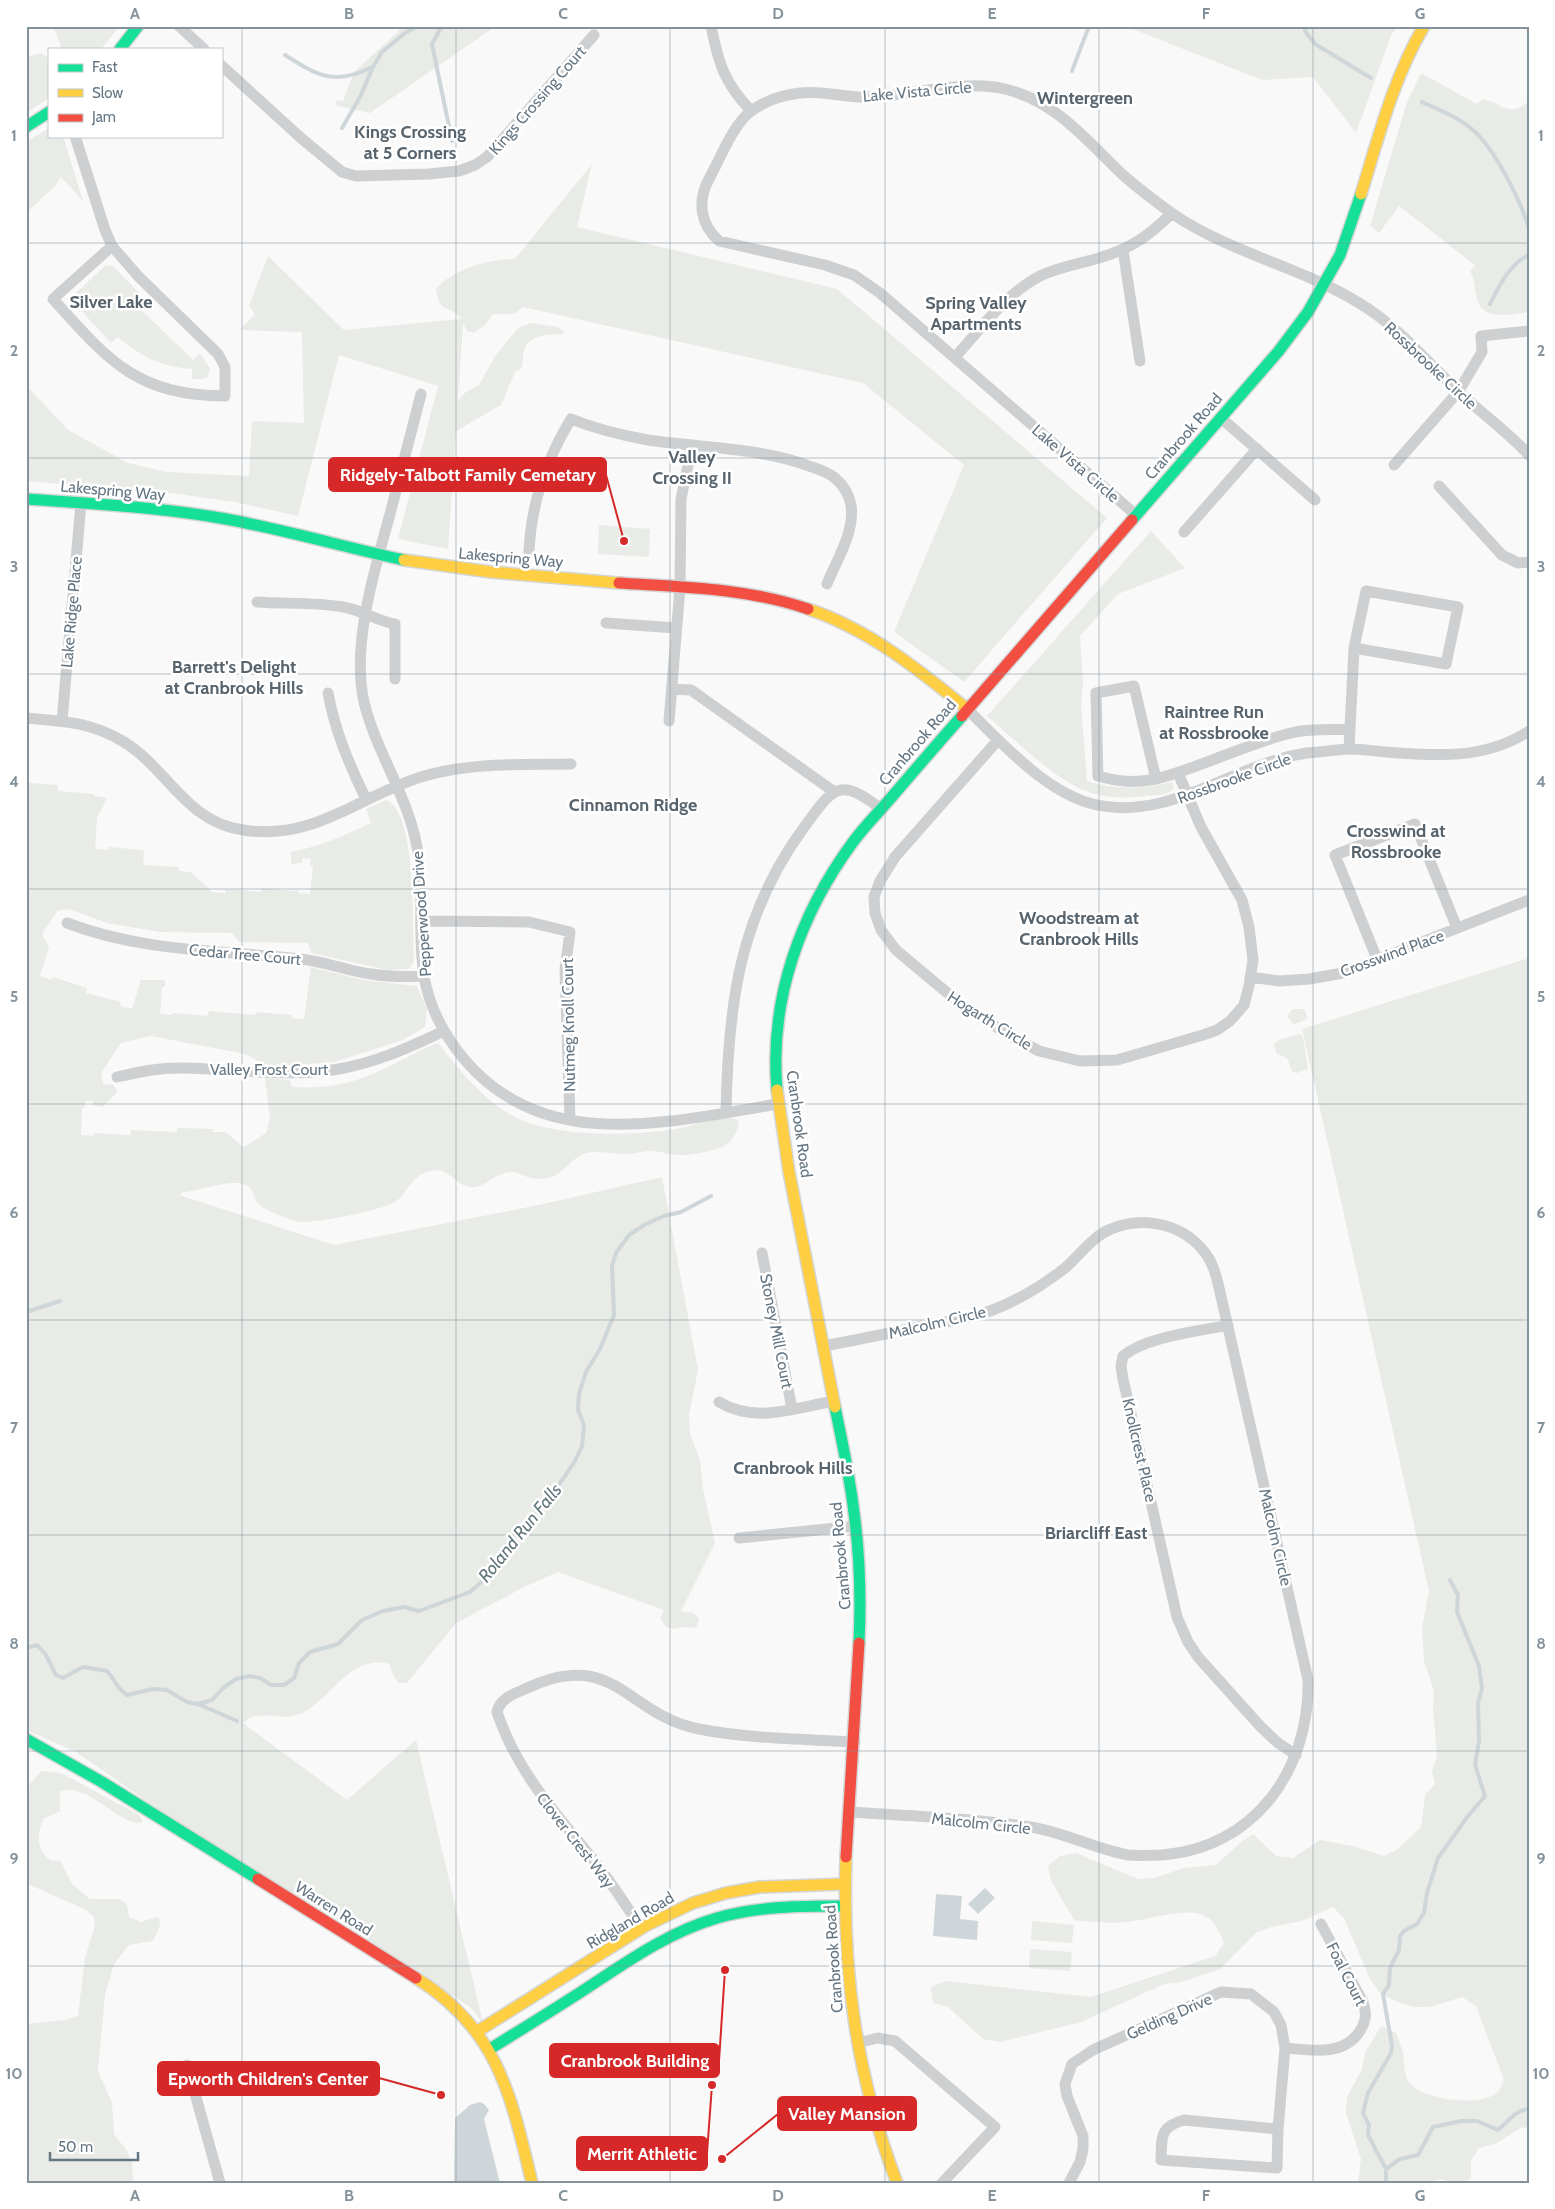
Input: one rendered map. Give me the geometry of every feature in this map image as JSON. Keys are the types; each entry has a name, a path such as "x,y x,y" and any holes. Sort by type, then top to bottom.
{"street":[{"path":"121,48 138,26"},
{"path":"179,26 203,48"},
{"path":"712,26 718,60 726,78 735,93 751,111"},
{"name":"Cranbrook Road","path":"897,2183 874,2114 857,2043 848,1976 845,1884 861,1625 856,1526 834,1401 790,1180 778,1104 777,1030 782,996 799,936 810,909 828,876 854,840 1292,335 1325,286 1346,238 1396,80 1424,26"},
{"name":"Kings Crossing Court","path":"222,66 301,138 342,172 356,176 428,174 460,171 475,165 487,157 594,34"},
{"name":"Lake Vista Circle","path":"1136,515 880,293 854,275 825,265 719,240 708,231 702,203 705,187 740,122 751,111 783,96 801,92 864,98 981,85 1027,95 1048,106 1124,175 1172,213 1197,229 1325,286"},
{"path":"26,126 48,113"},
{"path":"76,138 105,230 112,246 138,276 218,354 224,367 225,396 188,394 143,382 123,370 100,351 53,299 112,246"},
{"path":"955,358 1022,287 1039,276 1059,268 1123,250 1152,234 1172,213"},
{"path":"1123,250 1140,360"},
{"name":"Rossbrooke Circle","path":"1325,286 1358,302 1384,319 1458,392 1529,455"},
{"path":"1394,465 1458,392 1482,352 1481,336 1529,331"},
{"name":"Pepperwood Drive","path":"421,394 379,555 366,614 361,671 364,700 373,730 408,814 417,846 424,976 432,1004 444,1031 473,1070 488,1084 527,1108 545,1115 605,1125 653,1124 778,1104"},
{"path":"529,552 534,509 543,475 554,447 571,418 595,429 620,435 692,446 761,452 807,465 836,478 846,491 852,519 849,534 827,584"},
{"path":"1221,418 1315,500"},
{"path":"669,721 680,588 681,499 692,446"},
{"path":"1184,532 1257,449"},
{"path":"1439,486 1502,554 1518,563 1529,562"},
{"name":"Lakespring Way","path":"26,499 227,519 379,555 460,569 680,588 758,596 789,602 816,611 864,633 894,651 967,709"},
{"name":"Lake Ridge Place","path":"62,721 81,503"},
{"path":"1349,749 1354,648 1366,591 1458,607 1446,664 1354,648"},
{"path":"257,602 344,606 380,621 395,624 395,679"},
{"path":"606,623 676,628"},
{"path":"1156,779 1134,686 1096,693 1098,776 1134,783 1156,779 1178,773 1257,743 1297,732 1349,729"},
{"path":"672,689 691,690 833,792"},
{"path":"328,693 333,720 342,746 366,799"},
{"name":"Rossbrooke Circle","path":"967,709 998,740 1054,785 1073,796 1093,804 1135,807 1162,803 1264,764 1305,754 1349,749 1440,755 1470,754 1489,749 1528,733"},
{"path":"26,718 87,724 125,742 142,755 181,798 196,810 218,822 240,830 263,833 308,827 331,818 366,799 396,786 436,773 478,765 571,764"},
{"name":"Hogarth Circle","path":"998,740 895,857 880,881 874,897 875,914 881,930 896,950 963,1006 1014,1038 1039,1051 1080,1060 1117,1060 1217,1030 1244,1005 1252,960 1249,927 1242,900 1201,827 1178,773"},
{"path":"726,1112 730,1012 738,974 761,900 781,860 819,807 833,792 841,789 852,790 862,794 881,809"},
{"path":"1377,959 1336,856 1415,824 1457,928"},
{"name":"Crosswind Place","path":"1250,977 1279,981 1310,979 1343,972 1529,900"},
{"name":"Nutmeg Knoll Court","path":"421,921 529,922 570,932 565,969 570,1120"},
{"name":"Cedar Tree Court","path":"66,923 94,934 165,948 302,959 400,978 424,976"},
{"name":"Valley Frost Court","path":"117,1077 153,1069 183,1068 299,1073 331,1070 365,1064 397,1053 444,1031"},
{"name":"Malcolm Circle","path":"823,1346 988,1311 1038,1288 1065,1268 1097,1238 1110,1229 1125,1224 1144,1222 1174,1228 1197,1244 1207,1255 1214,1268 1308,1680 1308,1704 1296,1754 1290,1769 1275,1794 1254,1817 1233,1833 1204,1847 1178,1854 1128,1855 1067,1835 1001,1823 850,1812"},
{"name":"Stoney Mill Court","path":"762,1253 792,1409"},
{"name":"Knollcrest Place","path":"1228,1325 1162,1340 1130,1350 1123,1356 1121,1366 1123,1379 1177,1617 1188,1642 1198,1657 1260,1726 1278,1743 1296,1754"},
{"path":"718,1402 730,1409 744,1413 770,1414 834,1401"},
{"path":"739,1538 856,1526"},
{"name":"Clover Crest Way","path":"641,1928 596,1864 540,1796 513,1750 501,1724 497,1712 503,1700 540,1681 564,1674 586,1675 607,1681 679,1724 699,1729 728,1733 855,1742"},
{"name":"Warren Road","path":"26,1739 102,1782 426,1984 456,2008 478,2031 490,2049 503,2075 532,2183"},
{"name":"Ridgland Road","path":"478,2031 641,1928 678,1908 710,1897 743,1889 784,1885 845,1884"},
{"name":"Ridgland Road","path":"490,2049 655,1944 686,1929 716,1918 746,1911 783,1907 845,1906"},
{"name":"Foal Court","path":"1285,2048 1324,2051 1348,2045 1363,2026 1367,2014 1363,2002 1322,1924"},
{"name":"Gelding Drive","path":"1069,2183 1080,2162 1083,2136 1067,2096 1065,2084 1072,2064 1081,2056 1221,1992 1251,1994 1264,2002 1274,2012 1281,2025 1285,2048 1278,2129 1278,2168 1161,2160 1162,2136 1165,2130 1172,2124 1184,2120 1278,2129"},
{"path":"857,2043 878,2038 895,2041 995,2127 942,2183"},
{"path":"187,2065 220,2183"}],"shaded area":[{"path":"53,26 120,26 102,48 62,48"},
{"path":"404,26 496,26 370,113 337,106 336,100 343,101 354,72"},
{"path":"1125,26 1398,26 1391,35 1356,133 1313,77 1262,80"},
{"path":"40,53 48,57 48,99 26,113 26,58"},
{"path":"1421,73 1477,104 1483,99 1506,108 1516,109 1529,101 1529,312 1500,315 1487,312 1482,308 1478,302 1470,271 1475,265 1399,206 1379,233 1370,226 1407,102"},
{"path":"48,129 48,138 64,138 83,201 61,177 55,186 26,213 26,142"},
{"path":"592,164 577,227 837,289 1107,518 964,682 894,632 964,465 863,383 523,307 514,314 493,314 485,325 474,333 467,331 463,323 458,400 466,392 479,385 496,355 518,328 531,323 558,327 564,332 562,334 541,336 531,340 525,348 521,369 515,372 501,405 456,431 448,549 398,539 438,386 339,355 298,516 235,502 171,493 26,481 26,385 68,430 128,463 167,472 249,476 252,421 304,423 302,332 240,330 255,314 249,306 268,256 344,330 461,319 457,314 440,303 436,289 451,276 472,266 505,259 515,259"},
{"path":"106,265 113,266 141,295 134,303 193,360 200,353 210,369 208,377 192,379 192,369 171,366 152,360 118,337 111,343 75,304 76,293"},
{"path":"599,525 650,529 649,557 598,554"},
{"path":"1151,531 1185,568 1118,594 1080,636 1083,681 1081,705 1087,781 1129,788 1172,782 1174,788 1165,794 1157,795 1104,796 1081,789 1057,775 987,716"},
{"path":"26,784 58,785 58,791 94,794 94,796 107,798 97,818 95,849 108,850 108,847 144,850 143,865 179,867 179,871 191,872 212,892 225,893 226,889 261,892 262,888 298,890 298,893 310,894 313,867 310,866 311,859 303,858 302,863 291,864 291,852 322,844 371,823 366,809 386,800 396,809 404,826 408,848 413,900 414,962 409,969 388,970 311,953 308,943 239,942 232,933 160,932 107,923 69,909 57,911 42,934 49,947 40,976 52,980 53,977 87,988 86,993 121,1002 120,1006 132,1009 141,980 165,980 165,987 162,987 160,1014 172,1015 173,1013 208,1016 209,1011 255,1015 256,1012 292,1015 292,1018 304,1019 311,967 363,980 417,986 427,1010 425,1027 403,1040 334,1062 267,1066 245,1054 151,1036 121,1043 101,1073 103,1084 114,1085 117,1092 103,1107 93,1105 93,1101 85,1101 85,1108 82,1108 81,1135 94,1136 94,1133 130,1135 131,1130 177,1132 177,1128 213,1129 213,1132 225,1132 244,1147 266,1133 270,1119 265,1078 290,1080 292,1087 324,1087 345,1083 375,1073 438,1043 480,1092 500,1108 511,1115 547,1128 615,1134 676,1129 716,1118 732,1118 739,1121 736,1132 730,1142 715,1149 683,1155 650,1151 627,1154 586,1153 557,1175 544,1179 508,1172 478,1186 468,1187 462,1185 448,1174 437,1170 430,1171 415,1179 398,1200 391,1204 352,1215 323,1220 299,1222 273,1213 258,1203 249,1187 240,1183 183,1192 179,1195 334,1245 539,1205 662,1177 698,1370 689,1415 690,1433 700,1461 703,1489 715,1543 681,1611 693,1613 699,1618 697,1627 675,1629 666,1627 660,1618 664,1610 558,1572 524,1587 456,1623 407,1683 399,1683 394,1677 389,1664 366,1664 347,1675 321,1700 304,1712 290,1717 254,1716 243,1723 347,1800 416,1740 483,2023 471,2008 344,1923 260,1874 170,1817 76,1752 26,1730 30,1720 26,1718"},
{"path":"1529,958 1529,2129 1522,2127 1495,2144 1479,2148 1471,2161 1471,2178 1462,2183 1451,2183 1442,2179 1425,2183 1358,2183 1361,2159 1346,2113 1347,2097 1362,2069 1365,2053 1381,2026 1396,2033 1403,2052 1407,2079 1412,2086 1422,2092 1448,2099 1476,2100 1488,2098 1497,2092 1504,2080 1476,2006 1462,1997 1430,2007 1413,2007 1397,2002 1380,1993 1370,1979 1344,1918 1333,1907 1302,1921 1271,1927 1256,1933 1220,1969 1181,1982 1164,1984 1081,2022 1000,2042 983,2039 948,2007 933,2003 931,1987 946,1981 1091,1997 1215,1956 1224,1943 1212,1922 1207,1917 1199,1914 1179,1913 1120,1923 1075,1921 1051,1881 1048,1866 1060,1856 1076,1853 1138,1879 1154,1878 1184,1868 1216,1865 1253,1834 1276,1856 1293,1858 1320,1840 1353,1846 1384,1856 1398,1849 1421,1827 1425,1795 1435,1784 1432,1772 1437,1756 1433,1707 1434,1691 1424,1661 1422,1628 1429,1591 1302,1029"},
{"path":"1293,1009 1304,1009 1308,1018 1293,1024 1287,1016"},
{"path":"1300,1034 1303,1038 1308,1069 1297,1073 1292,1071 1287,1058 1276,1053 1274,1044 1279,1040"},
{"path":"41,1771 61,1773 139,1815 143,1822 124,1819 93,1798 71,1790 60,1792 60,1811 43,1819 39,1835 41,1850 49,1859 60,1861 72,1884 90,1899 120,1899 127,1905 129,1917 141,1922 159,1918 160,1926 153,1941 129,1945 114,1964 105,1995 98,2071 112,2103 114,2134 127,2151 132,2163 133,2183 26,2183 26,2024 65,2020 78,2016 85,1958 95,1925 94,1917 86,1910 26,1883 26,1799 30,1784"},
{"path":"985,1888 995,1898 978,1914 968,1904"},
{"path":"936,1894 962,1896 960,1919 978,1921 977,1940 933,1936"},
{"path":"1032,1921 1074,1925 1072,1943 1031,1940"},
{"path":"1030,1949 1072,1952 1070,1971 1029,1968"},
{"path":"480,2102 489,2110 484,2119 500,2183 454,2183 455,2118 470,2105"}],"waterway":[{"path":"342,128 382,52 405,33 417,26"},
{"path":"442,26 432,44 452,141"},
{"path":"1072,71 1089,26"},
{"path":"1306,26 1305,31 1315,44 1371,78"},
{"path":"285,55 307,68 327,76 347,76 372,67"},
{"path":"1422,102 1461,121 1481,139 1506,176 1520,204 1529,229"},
{"path":"1490,304 1511,269 1529,255"},
{"name":"Roland Run Falls","path":"26,1648 37,1645 46,1655 56,1675 63,1678 83,1667 107,1671 118,1687 127,1695 153,1689 167,1690 187,1702 198,1704 212,1700 223,1688 236,1679 249,1676 260,1678 271,1685 284,1685 294,1678 299,1663 310,1652 338,1644 362,1620 383,1611 404,1607 419,1611 470,1592 486,1578 505,1547 516,1534 529,1524 563,1479 582,1446 584,1425 578,1410 579,1394 586,1372 600,1349 614,1315 612,1266 616,1253 629,1235 646,1224 664,1216 681,1212 711,1196"},
{"path":"26,1312 60,1301"},
{"path":"1386,2183 1386,2169 1368,2135 1369,2125 1363,2113 1368,2093 1391,2053 1392,2046 1383,1994 1389,1985 1390,1968 1399,1950 1400,1936 1404,1931 1417,1924 1424,1913 1427,1893 1438,1858 1485,1796 1475,1765 1479,1741 1478,1703 1482,1688 1479,1666 1457,1612 1458,1595 1450,1580"},
{"path":"198,1704 237,1721"},
{"path":"1386,2169 1400,2159 1418,2155 1433,2127 1461,2121 1477,2121 1498,2130 1516,2114 1529,2109"}],"traffic: fast":[{"path":"121,48 138,26"},
{"path":"26,127 48,113"},
{"path":"1132,520 1278,352 1308,312 1340,255 1361,194"},
{"path":"26,499 126,506 226,519 404,560"},
{"path":"777,1090 776,1056 778,1023 784,991 792,959 818,898 857,836 962,716"},
{"path":"835,1407 848,1473 858,1545 859,1643"},
{"path":"26,1739 102,1782 258,1879"},
{"path":"490,2049 649,1948 699,1924 733,1914 764,1909 845,1906"}],"traffic: slow":[{"path":"1361,194 1395,87 1424,26"},
{"path":"404,560 491,572 619,583"},
{"path":"808,609 830,617 872,639 911,665 967,709"},
{"path":"777,1090 789,1172 835,1407"},
{"path":"846,1857 845,1900 847,1941 855,2023 871,2103 897,2183"},
{"path":"478,2031 645,1926 693,1903 726,1893 760,1887 845,1884"},
{"path":"416,1978 444,1998 466,2019 483,2042 497,2067 508,2093 532,2183"}],"traffic: jam":[{"path":"962,716 1132,520"},
{"path":"619,583 690,587 738,593 785,602 808,609"},
{"path":"846,1857 859,1643"},
{"path":"258,1879 416,1978"}],"place":[{"name":"Ridgely-Talbott Family Cemetary","path":"624,541"},
{"name":"Cranbrook Building","path":"725,1970"},
{"name":"Merrit Athletic","path":"712,2085"},
{"name":"Epworth Children's Center","path":"441,2095"},
{"name":"Valley Mansion","path":"722,2159"}],"district":[{"name":"Wintergreen","path":"1085,98"},
{"name":"Kings Crossing at 5 Corners","path":"410,142"},
{"name":"Silver Lake","path":"111,302"},
{"name":"Spring Valley Apartments","path":"976,313"},
{"name":"Valley Crossing II","path":"692,467"},
{"name":"Barrett's Delight at Cranbrook Hills","path":"234,678"},
{"name":"Raintree Run at Rossbrooke","path":"1214,722"},
{"name":"Cinnamon Ridge","path":"633,805"},
{"name":"Crosswind at Rossbrooke","path":"1396,841"},
{"name":"Woodstream at Cranbrook Hills","path":"1079,928"},
{"name":"Cranbrook Hills","path":"793,1468"},
{"name":"Briarcliff East","path":"1096,1533"}]}
